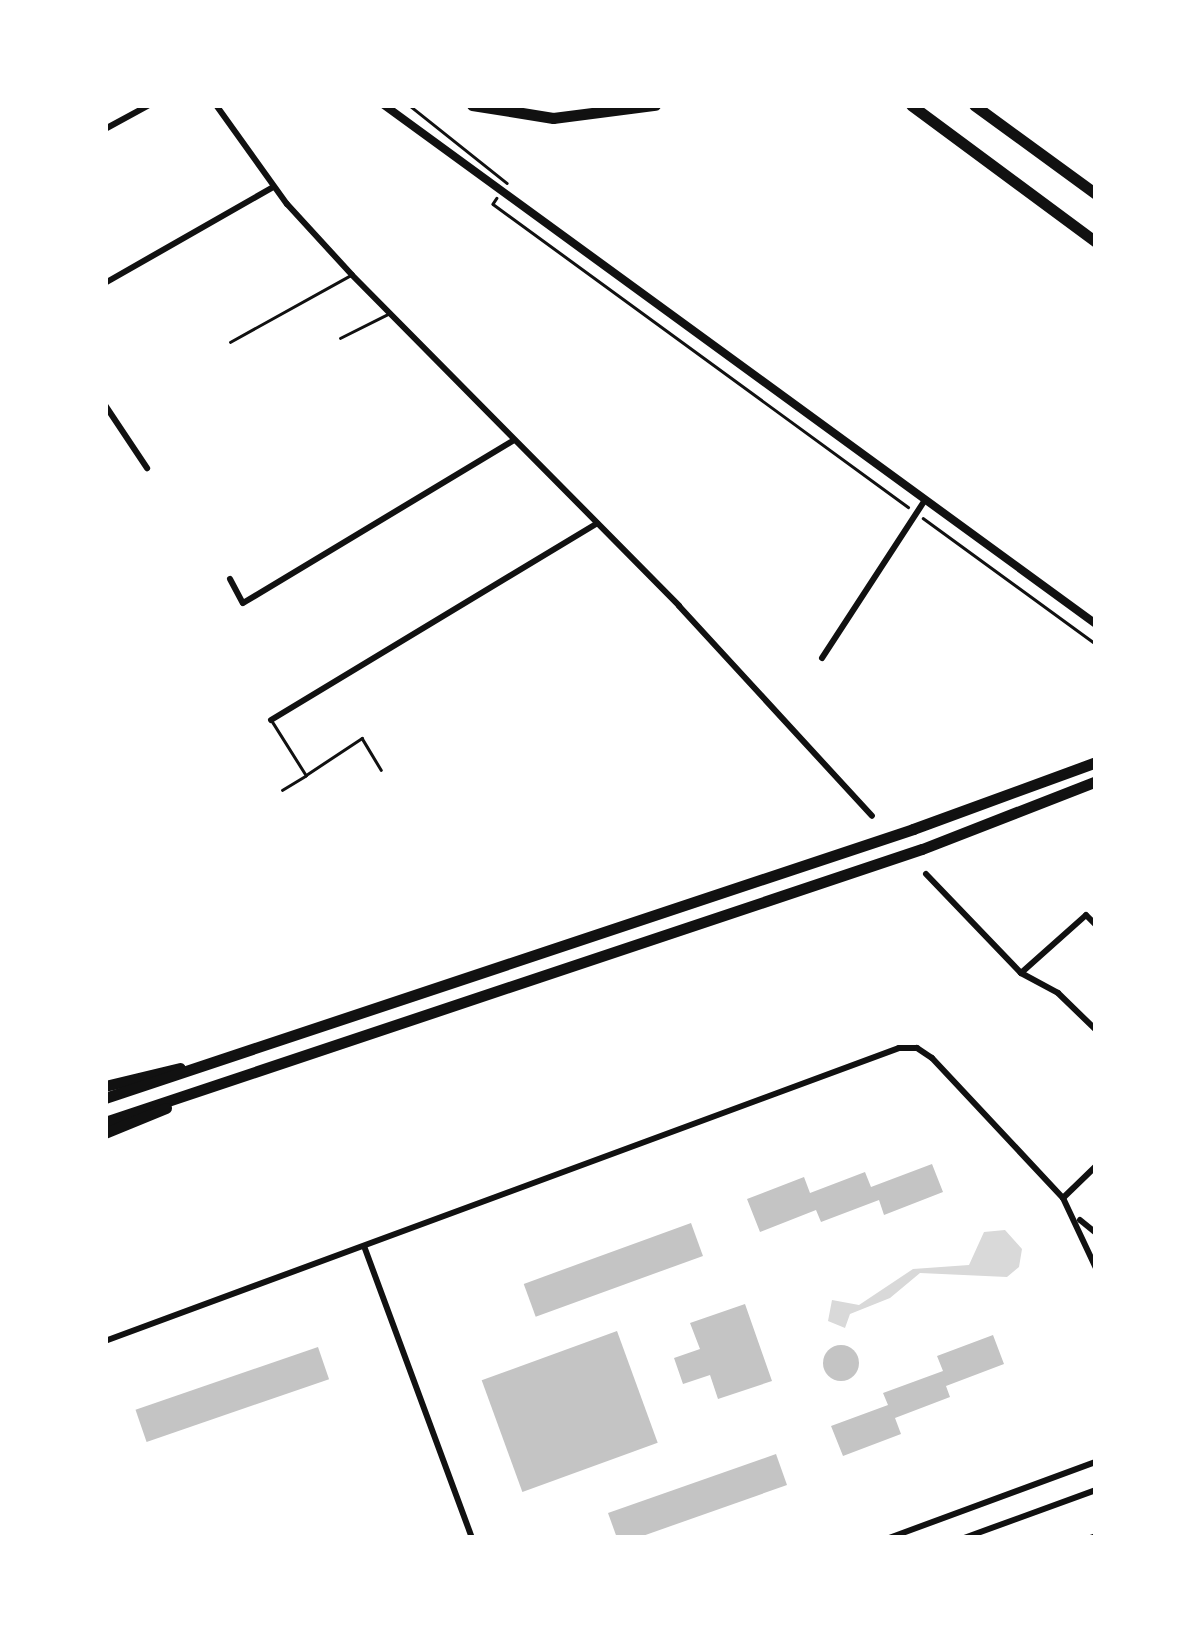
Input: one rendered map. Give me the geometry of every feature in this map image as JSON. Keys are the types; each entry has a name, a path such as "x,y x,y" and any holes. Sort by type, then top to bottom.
{"highway":[{"path":"472,105 553,118 654,105"},
{"path":"911,105 1096,242"},
{"path":"974,105 1096,194"},
{"path":"105,1098 914,829 1096,762"},
{"path":"105,1122 922,848 1096,781"},
{"path":"105,1086 162,1069 194,1068"},
{"path":"105,1134 204,1089"}],"street":[{"path":"105,129 149,105"},
{"path":"216,105 273,186 352,274 598,523 872,816"},
{"path":"384,105 1096,624"},
{"path":"105,282 273,186"},
{"path":"105,406 147,468"},
{"path":"230,579 243,603 513,441"},
{"path":"822,658 925,500"},
{"path":"271,720 598,523"},
{"path":"926,874 1021,974 1058,993 1096,1030"},
{"path":"1021,974 1086,914 1096,926"},
{"path":"105,1341 899,1048 917,1048 932,1058 1063,1198 1078,1220 1096,1268"},
{"path":"1063,1198 1096,1166"},
{"path":"1078,1220 1096,1233"},
{"path":"364,1246 472,1538"},
{"path":"889,1538 1096,1462"},
{"path":"964,1538 1096,1490"}],"lane":[{"path":"230,342 352,274"},
{"path":"340,338 389,314"},
{"path":"271,720 306,775"},
{"path":"282,790 362,738 381,770"}],"path":[{"path":"493,204 1096,644"}],"shaded area":[{"path":"1005,1230 1022,1249 1019,1267 1007,1277 920,1273 890,1298 850,1314 845,1328 828,1321 832,1300 859,1305 913,1269 969,1265 984,1232"}],"building":[{"path":"932,1164 943,1192 884,1215 879,1200 821,1222 816,1210 760,1232 747,1199 804,1177 810,1193 865,1172 871,1187"},
{"path":"691,1223 703,1256 536,1317 524,1284"},
{"path":"745,1304 772,1381 718,1399 710,1375 683,1384 674,1358 700,1349 690,1323"},
{"path":"617,1331 658,1443 522,1492 482,1380"},
{"path":"993,1335 1004,1364 946,1386 950,1397 895,1418 901,1434 843,1456 831,1426 888,1405 883,1393 943,1371 937,1356"},
{"path":"841,1345 854,1350 859,1363 854,1376 841,1381 828,1376 823,1363 828,1350"},
{"path":"318,1347 329,1379 147,1442 136,1410"},
{"path":"776,1454 787,1485 637,1538 617,1538 608,1513"}]}
